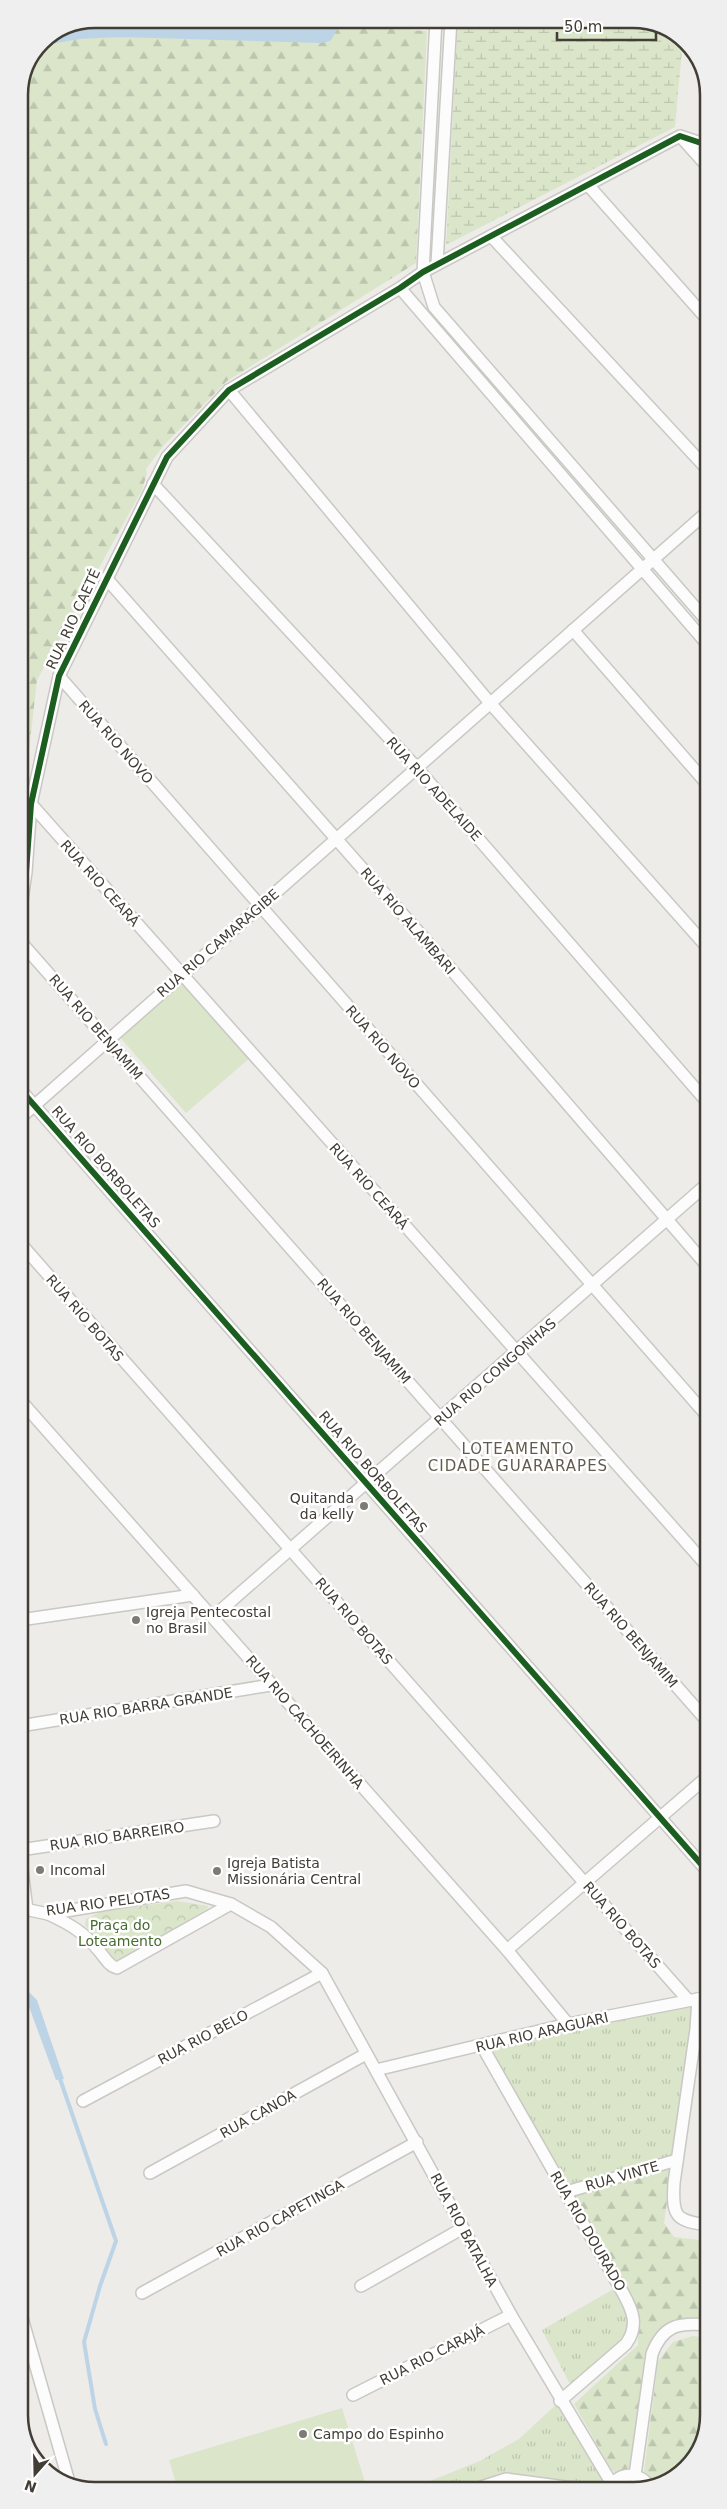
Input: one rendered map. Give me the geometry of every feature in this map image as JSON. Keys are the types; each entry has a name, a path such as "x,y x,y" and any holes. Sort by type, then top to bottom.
{"street":[{"path":"436,28 423,272 434,308 700,613"},
{"path":"437,264 450,28"},
{"path":"680,136 700,143"},
{"path":"680,136 700,158"},
{"name":"RUA RIO CAETÉ","path":"28,838 30,804 59,676 167,457 229,390 437,264 680,136"},
{"path":"588,185 700,311"},
{"path":"492,236 700,461"},
{"path":"400,288 641,570 700,636"},
{"path":"229,390 490,703 700,939"},
{"name":"RUA RIO ADELAIDE","path":"153,484 417,768 700,1094"},
{"name":"RUA RIO CAMARAGIBE","path":"28,1112 700,518"},
{"name":"RUA RIO ALAMBARI","path":"106,578 700,1258"},
{"path":"573,630 700,776"},
{"name":"RUA RIO NOVO","path":"59,676 700,1408"},
{"name":"RUA RIO CEARÁ","path":"30,804 700,1558"},
{"name":"RUA RIO BENJAMIM","path":"28,950 700,1713"},
{"name":"RUA RIO BORBOLETAS","path":"28,1098 700,1863"},
{"name":"RUA RIO CONGONHAS","path":"213,1617 700,1191"},
{"name":"RUA RIO BOTAS","path":"28,1252 584,1883 698,1999"},
{"name":"RUA RIO CACHOEIRINHA","path":"28,1409 506,1950 568,2024"},
{"path":"28,1619 193,1594"},
{"name":"RUA RIO BARRA GRANDE","path":"28,1725 271,1685"},
{"path":"506,1950 700,1783"},
{"name":"RUA RIO BARREIRO","path":"28,1856 214,1821"},
{"name":"RUA RIO PELOTAS","path":"28,1910 48,1914 186,1891 231,1904 284,1937 322,1972"},
{"path":"48,1914 78,1929 87,1936 110,1964 117,1968 231,1904"},
{"name":"RUA RIO BATALHA","path":"322,1972 511,2315 608,2482"},
{"name":"RUA RIO BELO","path":"84,2101 322,1972"},
{"path":"698,1999 696,2029 673,2206 675,2213 681,2219 700,2224"},
{"name":"RUA RIO ARAGUARI","path":"376,2070 568,2024 698,1999"},
{"name":"RUA RIO DOURADO","path":"482,2046 629,2305 635,2326 633,2334 626,2344 560,2401"},
{"name":"RUA CANOA","path":"150,2173 366,2054"},
{"name":"RUA RIO CAPETINGA","path":"142,2293 417,2142"},
{"name":"RUA VINTE","path":"566,2192 678,2160"},
{"path":"361,2286 464,2228"},
{"name":"RUA RIO CARAJÁ","path":"353,2395 511,2315"},
{"path":"635,2475 652,2354 656,2342 662,2334 679,2326 688,2323 700,2324"},
{"path":"28,2339 67,2475"},
{"path":"615,2482 622,2476 635,2475 645,2480"},
{"path":"500,2482 506,2480 516,2482"}],"green space":[{"path":"95,28 366,28 427,31 416,263 227,381 164,445 146,469 147,473 142,490 37,680 28,760 28,95 29,82 39,57 57,39 82,29"},
{"path":"458,28 637,28 658,33 670,39 682,49 675,127 446,245"},
{"path":"183,980 251,1057 186,1113 119,1036"},
{"name":"Praça do Loteamento","path":"177,1901 208,1906 207,1909 114,1964 111,1963 85,1925 86,1919 100,1912"},
{"path":"698,1999 677,2160 566,2192 482,2046"},
{"path":"672,2165 664,2223 674,2237 700,2240 700,2325 665,2325 649,2350 633,2462 627,2469 616,2473 611,2469 574,2404 638,2345 638,2324 571,2194"},
{"path":"619,2286 633,2334 573,2390 542,2330"},
{"path":"693,2336 700,2337 699,2423 696,2436 683,2459 673,2468 652,2478 644,2471 658,2361 673,2342"},
{"path":"560,2401 605,2482 527,2482 506,2479 497,2482 428,2482 480,2461 519,2439"},
{"name":"Campo do Espinho","path":"342,2408 365,2482 175,2481 169,2460"}],"water":[{"path":"28,1991 37,2000 64,2079 56,2080 28,2004"}],"waterway":[{"path":"67,34 120,30 319,36 326,35 330,28"},
{"path":"59,2076 116,2241 100,2286 84,2342 95,2409 106,2444"}],"cycle path":[{"path":"28,845 31,804 59,676 167,457 229,390 400,288 423,272 680,136 700,143"},
{"path":"28,1098 700,1863"}],"place":[{"name":"Quitanda da kelly","path":"364,1506"},
{"name":"Igreja Pentecostal no Brasil","path":"136,1620"},
{"name":"Incomal","path":"40,1870"},
{"name":"Igreja Batista Missionária Central","path":"217,1871"},
{"name":"Campo do Espinho","path":"303,2434"}],"district":[{"name":"LOTEAMENTO CIDADE GUARARAPES","path":"518,1458"}]}
